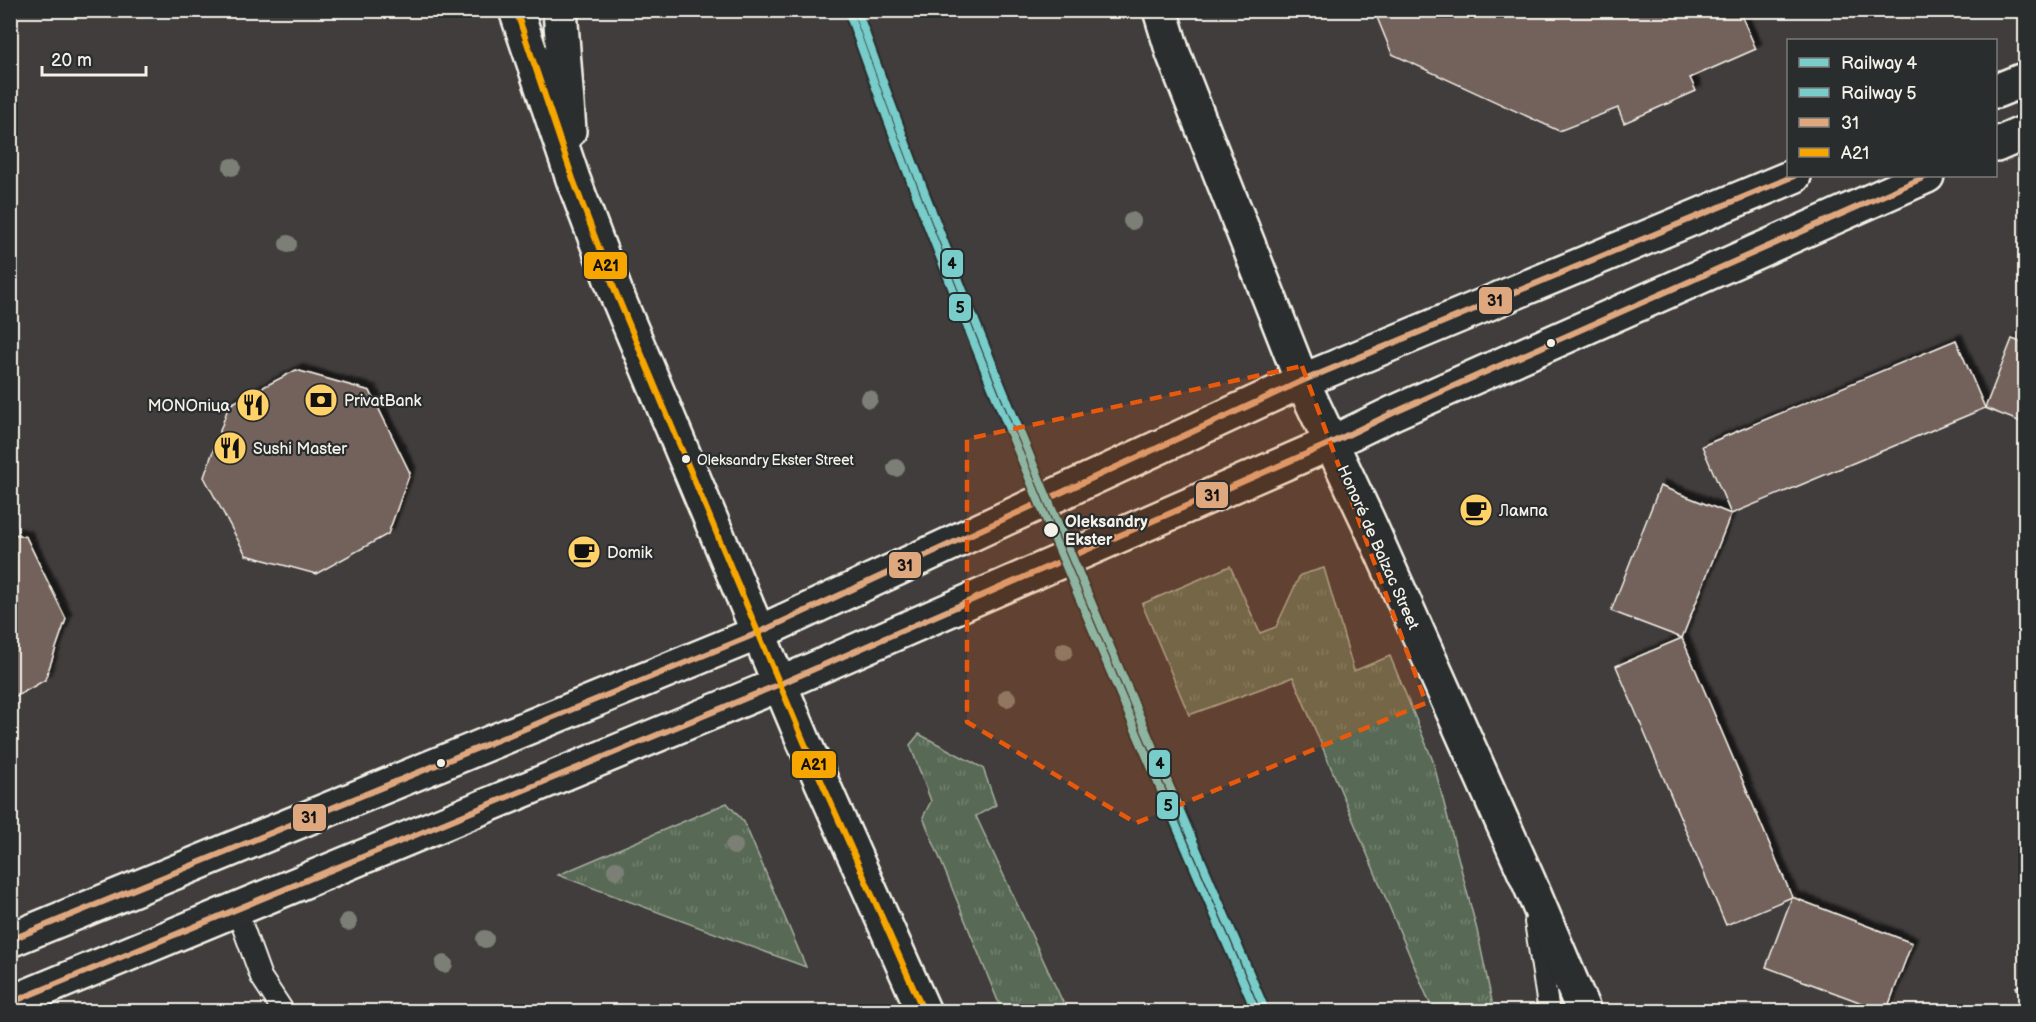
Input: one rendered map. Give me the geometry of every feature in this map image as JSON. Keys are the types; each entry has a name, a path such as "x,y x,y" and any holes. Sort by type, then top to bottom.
{"street":[{"path":"516,10 573,179 616,293 809,752 924,1011"},
{"path":"560,10 573,179"},
{"path":"1150,10 1173,53"},
{"name":"Honoré de Balzac Street","path":"1160,10 1173,53 1302,381 1529,882 1584,1011"},
{"path":"1997,90 2025,79"},
{"path":"1997,144 2025,132"},
{"path":"10,940 758,633 1302,381 1792,177"},
{"path":"10,1003 780,684 1331,443 1393,413 1925,177"}],"lane":[{"path":"1529,882 1549,1011"},
{"path":"236,908 261,977 285,1011"}],"highlighted area":[{"path":"1302,366 1426,703 1136,823 967,722 967,439"}],"green space":[{"path":"1230,566 1260,633 1276,627 1300,575 1324,568 1354,671 1390,656 1433,761 1477,930 1494,1011 1433,1011 1293,677 1189,715 1142,604"},
{"path":"919,734 983,768 996,805 976,816 1067,1011 1002,1011 923,817 931,801 910,745"},
{"path":"727,803 744,822 806,967 558,875"}],"building":[{"path":"1374,10 1739,10 1756,49 1690,78 1696,91 1624,123 1618,108 1559,131 1392,54"},
{"path":"2012,339 2026,344 2026,424 1985,408"},
{"path":"1956,340 1985,408 1731,514 1702,446"},
{"path":"296,370 370,391 410,473 388,534 316,574 246,555 204,477 229,405"},
{"path":"1660,486 1731,514 1682,638 1611,611"},
{"path":"10,533 26,537 66,619 45,680 10,700"},
{"path":"1682,638 1792,897 1726,925 1616,666"},
{"path":"1792,897 1912,943 1886,1012 1766,967"},
{"path":"2026,983 2026,1009 2016,987"}],"rail line":[{"name":"4","path":"857,10 1002,389 1266,1012"},
{"name":"5","path":"849,13 895,140 993,391 1256,1012"}],"transit line":[{"name":"А21","path":"516,10 573,179 616,293 804,742 924,1012"},
{"name":"31","path":"10,940 758,633 1302,381 1792,177"},
{"name":"31","path":"10,1003 780,684 1331,443 1393,413 1925,177"}],"place":[{"name":"PrivatBank","path":"321,400"},
{"name":"MONOпіца","path":"253,405"},
{"name":"Sushi Master","path":"230,448"},
{"name":"Oleksandry Ekster Street","path":"686,459"},
{"name":"Лампа","path":"1476,510"},
{"name":"Oleksandry Ekster","path":"1051,530"},
{"name":"Domik","path":"584,552"}]}
